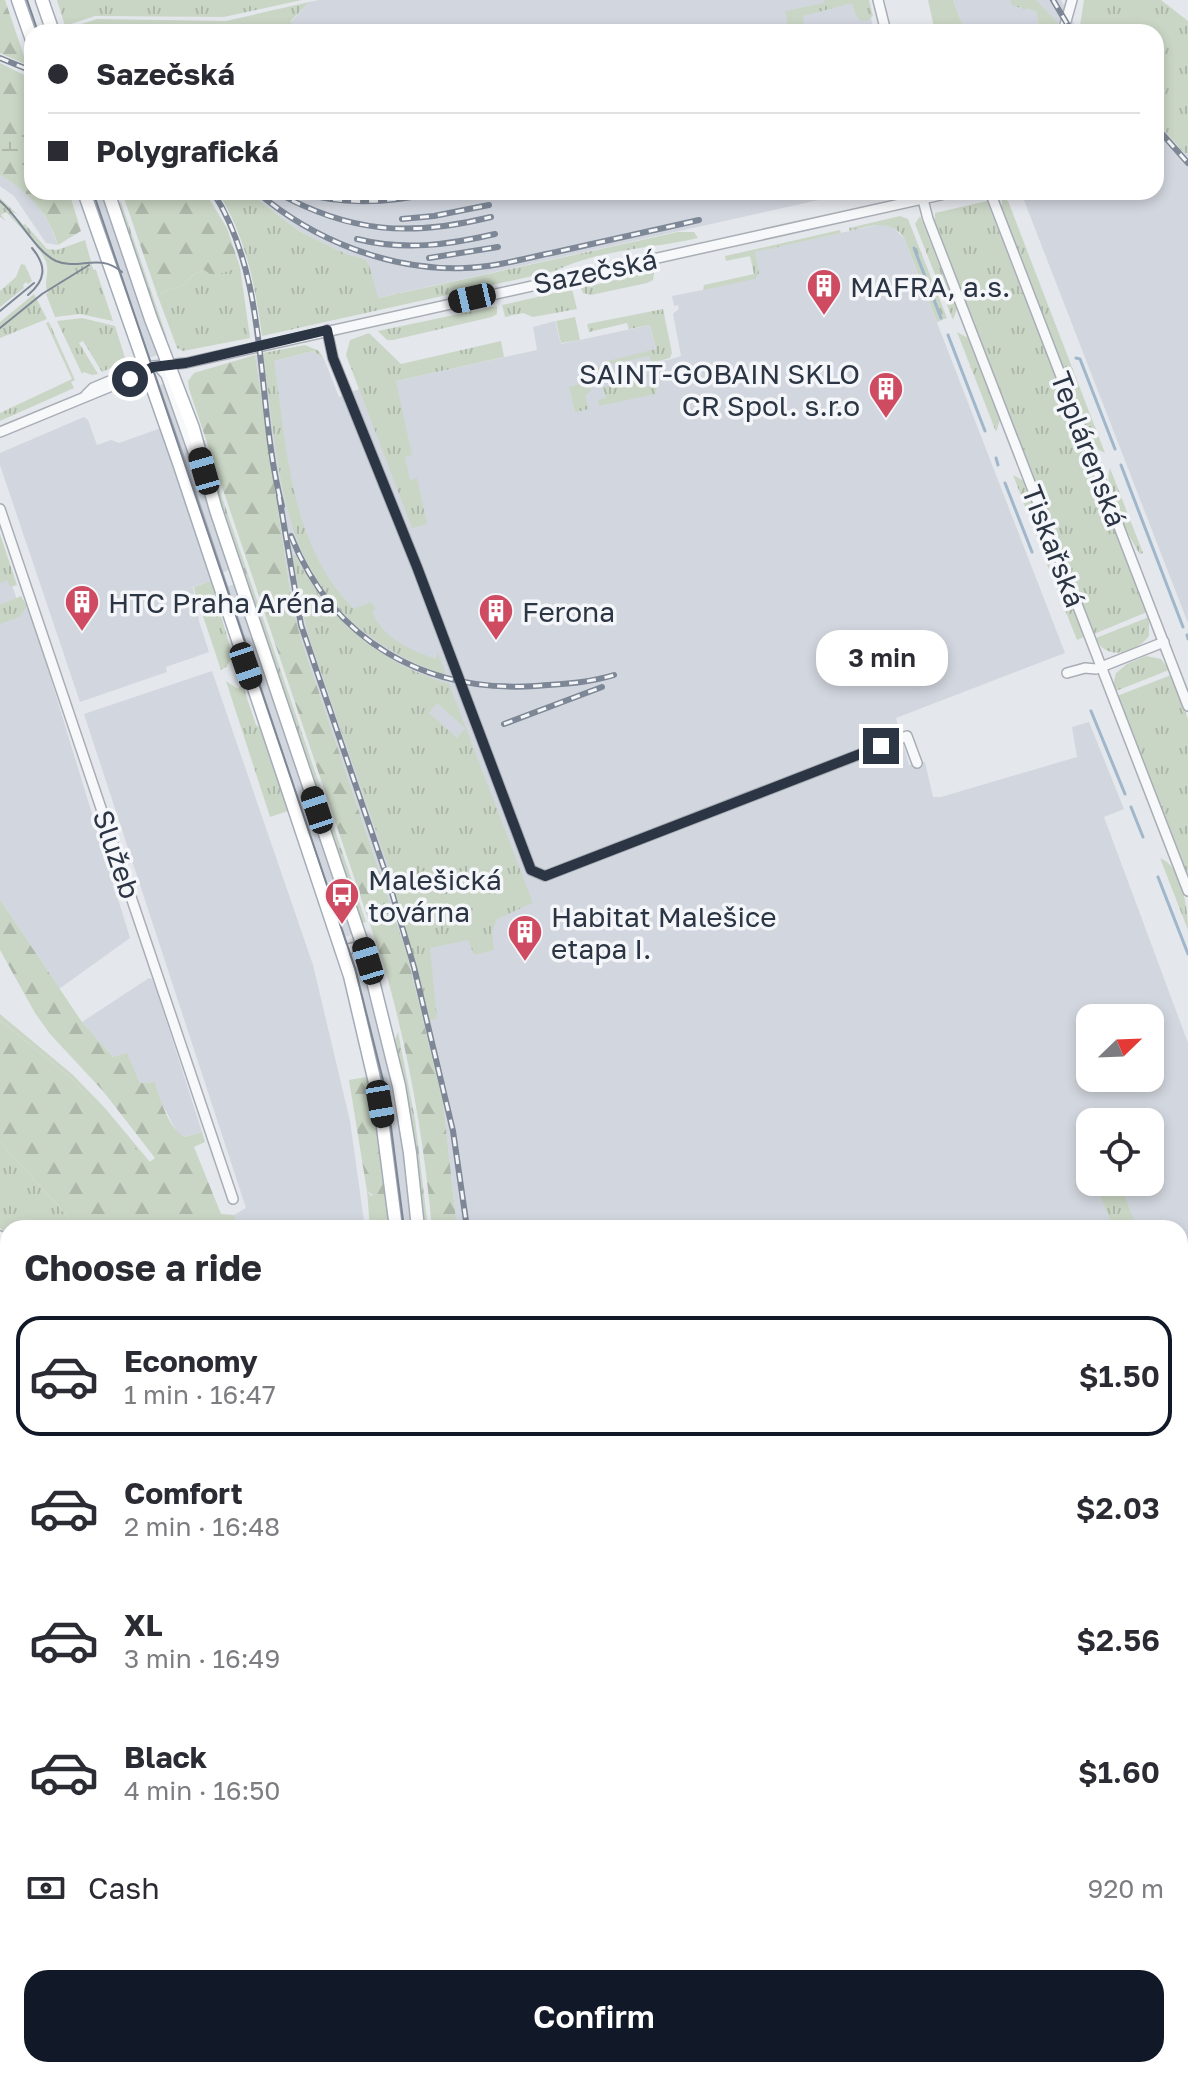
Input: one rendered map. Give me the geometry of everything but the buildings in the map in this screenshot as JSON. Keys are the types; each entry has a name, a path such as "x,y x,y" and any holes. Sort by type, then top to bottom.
{"main road":[{"path":"18,0 26,24"},
{"path":"42,0 50,24"},
{"path":"87,200 154,368 193,428 216,510 363,945 399,1086 417,1220"},
{"path":"110,200 179,463 358,1006 379,1096 395,1220"}],"street":[{"path":"878,0 884,24"},
{"path":"1065,24 1072,0"},
{"name":"Sazečská","path":"0,432 154,368 900,200"},
{"name":"Tiskařská","path":"923,200 1188,891"},
{"name":"Teplárenská","path":"993,200 1188,706"},
{"path":"327,330 333,358 417,567 531,870 545,876 907,736 917,763"},
{"name":"Služeb","path":"0,509 233,1199"},
{"path":"1067,673 1101,668 1164,642"},
{"path":"341,951 363,945"}],"shaded area":[{"path":"867,0 872,24 291,24 309,2"},
{"path":"953,0 1010,0 1014,6 1036,11 1038,24 962,24"},
{"path":"1036,0 1061,0 1074,24 1058,24"},
{"path":"1164,130 1184,153 1188,153 1188,623 1024,200 1164,200"},
{"path":"0,175 24,191 24,200 34,200 58,245 46,243 14,196 0,186"},
{"path":"91,200 104,200 107,209 110,209 157,355 146,359 99,212 97,208 94,209"},
{"path":"258,200 819,200 377,298 365,259 346,254 299,231"},
{"path":"882,224 893,227 905,240 1065,653 896,718 909,765 925,762 933,797 941,797 1077,757 1072,727 1089,722 1124,809 1104,817 1188,1043 1188,1220 456,1220 443,1102 407,954 292,604 255,355 269,352 275,361 313,351 324,359 339,397 359,389 537,350 533,327 555,321 561,344 650,325 656,350 652,362 668,360 681,356 673,314 679,309 678,305 674,306 672,296 759,273 754,252"},
{"path":"166,383 230,569 222,573 157,386"},
{"path":"84,417 97,445 111,440 119,443 161,428 213,580 193,587 209,652 166,667 167,672 80,702 0,465 0,453"},
{"path":"0,550 17,600 27,606 38,637 130,938 59,989 0,900"},
{"path":"235,584 353,934 343,938 226,587"},
{"path":"212,671 313,965 350,1121 364,1220 236,1220 234,1215 246,1208 84,714"},
{"path":"363,965 383,1034 403,1137 412,1220 400,1220 388,1119 353,968"},
{"path":"149,978 156,989 202,1132 183,1137 178,1134 161,1102 155,1082 140,1083 127,1054 113,1057 82,1022"}],"green space":[{"path":"0,0 5,0 24,64 0,53"},
{"path":"57,0 302,0 224,17 95,16 64,24"},
{"path":"824,0 869,0 873,16 867,21 860,20 852,3 803,16 804,24 787,24 785,11 824,3"},
{"path":"928,0 953,0 962,24 933,24"},
{"path":"1010,0 1036,0 1058,24 1038,24 1036,11 1013,6"},
{"path":"1084,0 1161,0 1188,21 1188,153 1184,153 1164,130 1164,24 1080,24"},
{"path":"309,2 291,24 82,24 97,19 226,21"},
{"path":"0,63 24,75 24,192 0,175"},
{"path":"24,130 24,173 0,152 0,143"},
{"path":"0,198 19,216 14,212 11,214 17,222 19,220 25,224 47,249 57,250 85,240 113,321 80,314 55,317 46,294 47,266 43,256 6,212 1,215 6,221 0,217"},
{"path":"32,200 71,200 81,231 58,245 49,223"},
{"path":"125,200 210,200 227,228 240,267 213,276 204,270 194,274 183,285 157,294"},
{"path":"223,200 258,200 299,231 346,254 365,259 378,298 678,232 694,232 698,238 607,254 555,271 262,336 248,262"},
{"path":"1002,200 1008,201 1105,453 1092,441 1002,209"},
{"path":"116,201 121,202 167,338 165,341"},
{"path":"987,201 1147,612 1094,634 935,224 935,213"},
{"path":"900,216 908,219 947,318 937,322 900,233 894,228 880,225 850,231 849,228"},
{"path":"920,216 957,309 953,320 915,224"},
{"path":"840,230 841,233 755,252 759,273 755,279 703,290 704,285 754,274 750,256 726,261 725,256"},
{"path":"21,264 25,265 32,281 26,282 24,288 0,307 0,291 16,277"},
{"path":"240,267 250,338 183,351 177,348 157,294 183,285 194,274 204,270 214,275"},
{"path":"654,271 653,280 647,283 591,295 583,293 581,288"},
{"path":"572,289 577,309 533,317 523,313 505,317 502,305"},
{"path":"34,294 47,319 0,338 0,322"},
{"path":"497,306 497,314 492,317 393,340 387,340 378,331"},
{"path":"663,309 672,353 670,358 652,363 649,356 608,365 609,371 596,373 594,369 605,366 604,362 656,349 650,325 629,329 627,323 589,332 587,324"},
{"path":"575,317 580,340 561,343 556,321"},
{"path":"82,318 115,326 126,361 102,372 83,341 79,343 98,374 82,374 57,321"},
{"path":"49,322 75,380 71,382 74,388 0,421 0,413 72,379 46,323"},
{"path":"957,332 968,338 1000,420 996,432"},
{"path":"369,333 401,364 501,341 504,357 396,381 412,455 405,457 410,480 417,478 427,524 412,528 346,355 350,340"},
{"path":"305,345 319,351 324,359 313,351 274,361 294,493 316,555 332,583 354,609 371,602 376,609 372,611 377,620 390,636 416,652 436,659 438,653 447,677 392,651 351,621 321,587 301,548 287,506 277,459 263,353"},
{"path":"255,355 292,604 407,954 443,1102 456,1220 431,1220 414,1097 385,969 189,389 188,381 194,373"},
{"path":"653,373 644,378 646,387 652,385 651,377 654,375 655,394 599,406 598,400 606,398 603,387 618,383 618,377 621,382 633,380 633,374"},
{"path":"589,381 591,391 585,396 589,409 575,412 569,387"},
{"path":"184,390 203,441 366,922 361,923"},
{"path":"1110,468 1143,553 1140,554 1135,546 1118,512 1108,477"},
{"path":"1013,475 1024,481 1045,537 1042,551"},
{"path":"0,534 17,585 10,587 7,580 0,583"},
{"path":"292,555 295,555 323,600 358,636 400,664 449,684 533,903 497,919 492,931 494,950 474,955 468,940 430,948 437,1019 430,1020 387,863 308,634","holes":["437,703 465,728 457,738 429,713"]},
{"path":"1046,562 1058,570 1084,637 1077,640"},
{"path":"213,580 216,594 198,612 194,587"},
{"path":"21,596 27,606 19,617 0,624 0,605"},
{"path":"219,597 220,612 233,657 221,670 203,616"},
{"path":"1149,617 1149,636 1129,650 1106,650 1096,638"},
{"path":"1146,656 1161,659 1169,670 1116,691 1113,685 1116,673 1127,664"},
{"path":"1171,675 1188,719 1188,878 1117,696"},
{"path":"226,681 238,689 240,686 244,689 256,725 261,728 329,928 288,811 270,817"},
{"path":"1160,858 1168,863 1179,879 1188,930"},
{"path":"0,900 82,1022 113,1057 127,1053 140,1083 155,1082 173,1127 184,1137 202,1132 205,1142 194,1147 221,1214 234,1215 236,1220 71,1220 0,1142 0,1020 71,1078 148,1163 155,1158 103,1091 50,1034 0,950"},
{"path":"0,1014 72,1074 104,1107 150,1162 148,1164 71,1078 0,1020"},
{"path":"398,1032 415,1119 427,1220 422,1220 414,1139 395,1040"},
{"path":"366,1077 371,1112 379,1130 386,1193 377,1198 367,1191 349,1080"},
{"path":"0,1142 71,1220 0,1220"},
{"path":"383,1155 390,1220 369,1220 367,1191 371,1196 386,1188"},
{"path":"1100,1196 1124,1196 1134,1220 1110,1220"}],"waterway":[{"path":"914,248 941,318"},
{"path":"948,335 985,431"},
{"path":"1076,358 1080,359 1115,449"},
{"path":"996,458 998,465"},
{"path":"1121,465 1183,627"},
{"path":"1005,483 1032,552"},
{"path":"1187,635 1188,639"},
{"path":"1091,711 1125,794"},
{"path":"1131,807 1143,837"},
{"path":"1158,877 1188,954"}],"tram line":[{"path":"27,0 35,24"},
{"path":"96,200 355,968 387,1096 403,1220"},
{"path":"0,201 41,250 56,261 64,264 105,263 122,272"},
{"path":"28,295 38,284 42,273 40,261 32,248"},
{"path":"0,328 42,294 89,265"},
{"path":"0,311 34,283"}],"railway":[{"path":"1053,0 1067,24"},
{"path":"0,58 24,68"},
{"path":"1164,136 1188,163"},
{"path":"217,200 232,227 253,304 268,427 282,506"},
{"path":"267,200 303,225 354,249 381,258 437,268 500,264 699,220"},
{"path":"291,200 329,216 381,227 434,227 491,217"},
{"path":"342,200 384,200"},
{"path":"402,219 489,205"},
{"path":"357,239 409,246 495,234"},
{"path":"429,258 498,247"},
{"path":"279,496 301,625 390,886 414,967 453,1131 466,1220"},
{"path":"291,536 309,573 331,605 358,631 388,653 421,669 456,680 495,686 565,684 614,675"},
{"path":"504,724 602,687"}],"place":[{"name":"MAFRA, a.s.","path":"824,317"},
{"name":"SAINT-GOBAIN SKLO CR Spol. s.r.o","path":"886,420"},
{"name":"HTC Praha Aréna","path":"82,633"},
{"name":"Ferona","path":"496,642"},
{"name":"Malešická továrna","path":"342,926"},
{"name":"Habitat Malešice etapa I.","path":"525,963"}],"route":[{"path":"130,379 153,367 186,363 327,330 333,358 417,567 531,870 545,876 881,746"}]}
